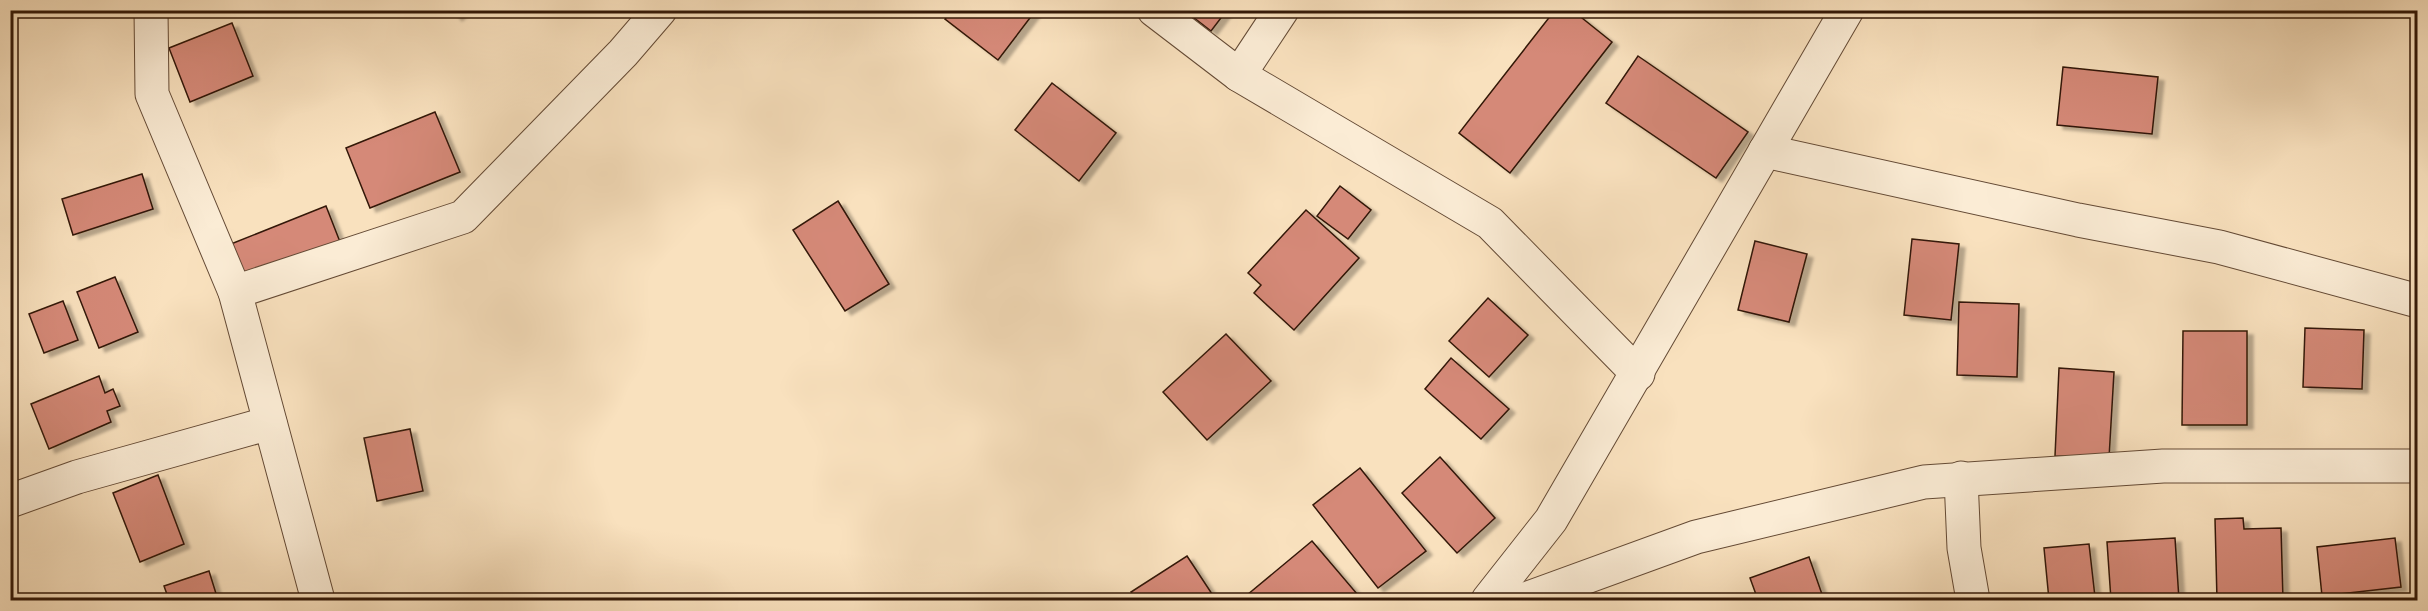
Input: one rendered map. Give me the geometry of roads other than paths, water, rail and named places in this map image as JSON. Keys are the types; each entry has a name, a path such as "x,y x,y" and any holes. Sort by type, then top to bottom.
{"street":[{"path":"151,10 152,94 235,292 318,600"},
{"path":"235,292 463,217 623,53 660,10"},
{"path":"1154,10 1239,75 1490,223 1638,374"},
{"path":"1239,75 1282,10"},
{"path":"1488,600 1551,520 1638,374 1847,10"},
{"path":"1766,151 2078,220 2219,247 2418,301"},
{"path":"10,501 77,477 270,423"},
{"path":"1523,600 1696,537 1924,482 2163,466 2418,466"},
{"path":"1961,478 1964,548 1973,600"}]}
